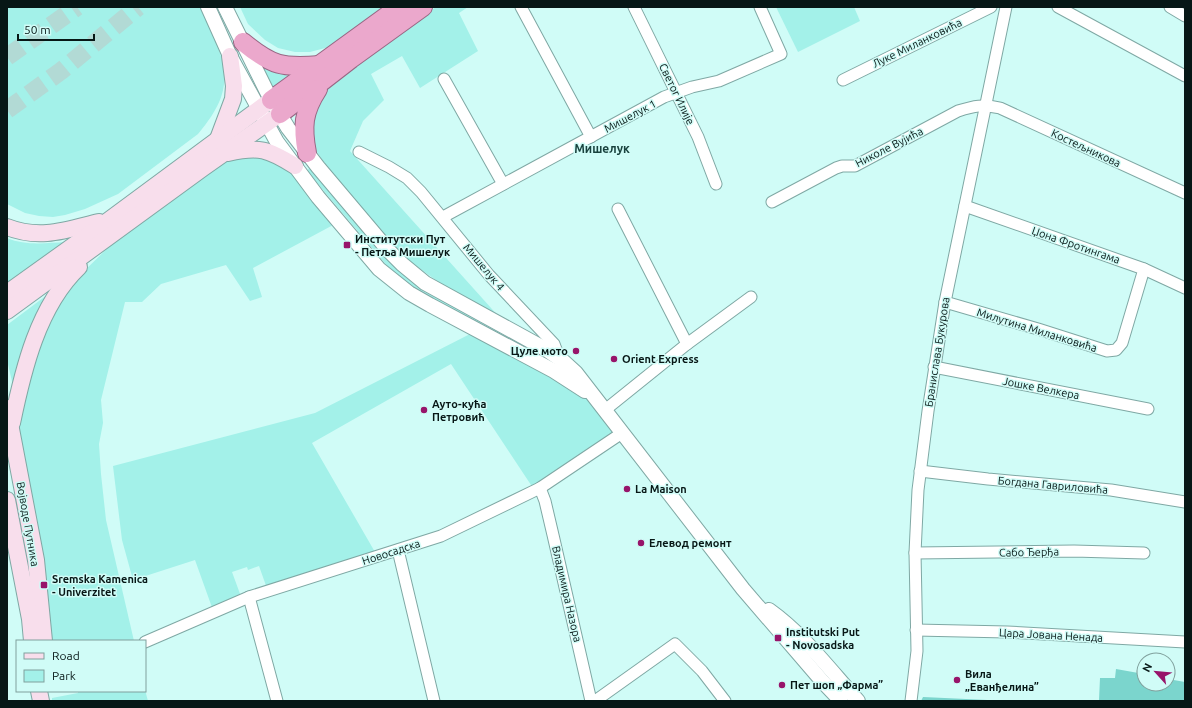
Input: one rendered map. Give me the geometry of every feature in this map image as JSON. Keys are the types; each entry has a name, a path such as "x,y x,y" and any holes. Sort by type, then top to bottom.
{"highway":[{"path":"301,159 306,110 315,94 322,73 399,7"},
{"path":"269,112 322,73 423,7"},
{"path":"243,42 267,60 278,64 303,66 322,73"}],"main road":[{"path":"220,147 233,99 234,86 230,56"},
{"path":"7,311 115,224 269,112"},
{"path":"220,147 255,149 301,159"},
{"path":"7,227 20,232 39,234 115,224"},
{"path":"7,293 115,224"},
{"path":"11,427 20,381 32,345 52,302 69,277 115,224"},
{"name":"Војводе Путника","path":"7,408 36,560 44,640"},
{"name":"Војводе Путника","path":"7,500 32,640"},
{"path":"7,554 23,586"}],"street":[{"path":"208,7 230,56 269,112 288,128 318,197 379,269 409,293 554,371 594,397 749,596 841,701"},
{"path":"225,7 243,42 269,112"},
{"path":"521,7 590,137"},
{"name":"Светог Илије","path":"634,7 698,137 716,184"},
{"name":"Мишелук 1","path":"443,217 676,92 719,81 781,54 760,7"},
{"name":"Луке Миланковића","path":"843,80 991,7"},
{"name":"Бранислава Букурова","path":"910,699 917,651 915,553 920,471 934,367 945,302 1006,7"},
{"path":"1058,7 1185,76"},
{"path":"1170,7 1185,16"},
{"path":"444,80 503,184"},
{"name":"Костељникова","path":"986,105 1000,108 1185,193"},
{"name":"Николе Вујића","path":"772,202 836,168 855,166 958,111 972,106 986,105"},
{"name":"Мишелук 4","path":"359,152 407,178 421,192 443,217 492,279 554,344 558,358 576,373 594,397"},
{"path":"301,159 412,273 440,292 502,324 558,358"},
{"name":"Џона Фротингама","path":"965,206 1144,269 1185,288"},
{"path":"618,209 687,344"},
{"name":"Милутина Миланковића","path":"945,302 1107,351 1116,350 1122,343 1144,269"},
{"path":"605,410 687,344 751,297"},
{"name":"Јошке Велкера","path":"934,367 1148,409"},
{"name":"Новосадска","path":"146,642 249,597 441,536 540,488 622,433"},
{"name":"Богдана Гавриловића","path":"920,471 988,479 1111,490 1185,502"},
{"name":"Владимира Назора","path":"540,488 550,522 591,701"},
{"path":"398,550 434,701"},
{"name":"Сабо Ђерђа","path":"915,553 1074,551 1144,553"},
{"path":"749,596 792,628 858,701"},
{"path":"249,597 277,701"},
{"name":"Цара Јована Ненада","path":"916,630 1007,632 1185,642"},
{"path":"595,701 675,644 702,671 725,701"}],"green space":[{"path":"7,7 201,7 216,43 224,72 224,86 220,101 198,134 118,194 85,209 65,215 53,217 25,213 7,204"},
{"path":"240,7 383,7 329,47 310,52 295,52 278,48 265,40 248,24"},
{"path":"436,7 468,7 459,13 478,51 420,88 402,56 371,74 384,100 363,121 350,151 500,318 443,285 406,259 337,181 313,146 311,120 333,76"},
{"path":"776,7 854,7 860,21 798,52"},
{"path":"257,60 300,72 274,89"},
{"path":"239,155 279,158 335,224 253,268 262,297 250,301 226,265 161,284 142,302 125,302 101,400 103,423 99,444 106,520 134,640 47,640 40,561 18,421 37,348 57,306 73,282 126,230 217,162"},
{"path":"310,167 393,264 423,291 503,332 556,362 555,365 420,294 389,268 307,171"},
{"path":"7,238 14,241 29,243 66,242 7,288"},
{"path":"55,289 14,390 7,360 7,325"},
{"path":"472,333 592,400 617,433 533,488 451,364 312,443 379,559 269,594 259,566 248,570 247,567 232,572 243,602 214,613 195,560 133,580 122,540 113,466 315,413"},
{"path":"146,692 148,701 52,701 52,698 78,693"}],"shaded area":[{"path":"1116,669 1136,673 1136,692 1176,692 1176,680 1185,682 1185,701 1099,701 1100,678 1115,678"},
{"path":"923,697 1009,701 921,701"}],"tunnel":[{"path":"7,57 77,7"},
{"path":"7,110 61,71 138,7"}],"place":[{"name":"Институтски Пут - Петља Мишелук","path":"347,245"},
{"name":"Цуле мото","path":"576,351"},
{"name":"Orient Express","path":"614,359"},
{"name":"Ауто-кућа Петровић","path":"424,410"},
{"name":"La Maison","path":"627,489"},
{"name":"Елевод ремонт","path":"641,543"},
{"name":"Sremska Kamenica - Univerzitet","path":"44,585"},
{"name":"Institutski Put - Novosadska","path":"778,638"},
{"name":"Вила „Еванђелина”","path":"957,680"},
{"name":"Пет шоп „Фарма”","path":"782,685"}],"district":[{"name":"Мишелук","path":"602,148"}]}
